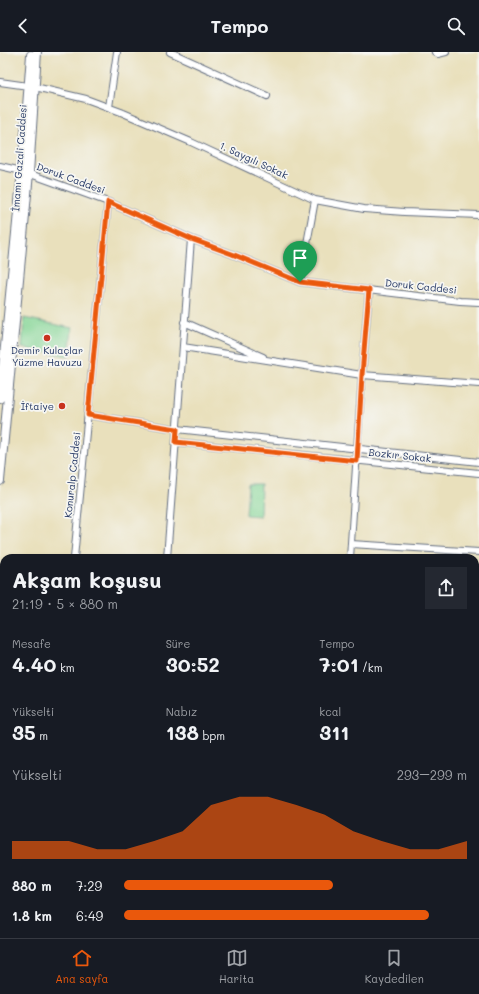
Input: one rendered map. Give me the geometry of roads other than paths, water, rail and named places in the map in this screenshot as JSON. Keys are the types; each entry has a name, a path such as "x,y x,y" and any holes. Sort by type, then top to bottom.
{"main road":[{"name":"İmamı Gazali Caddesi","path":"0,481 25,172 32,52"},
{"name":"İmamı Gazali Caddesi","path":"31,86 37,52"},
{"name":"İmamı Gazali Caddesi","path":"0,398 25,172"}],"street":[{"path":"109,108 117,52"},
{"path":"170,52 267,96"},
{"path":"435,52 438,54 446,52"},
{"name":"1. Saygılı Sokak","path":"0,82 31,86 86,99 121,112 191,142 315,200 364,209 479,215"},
{"name":"Doruk Caddesi","path":"0,166 25,172 108,202 191,239 300,282 479,302"},
{"path":"300,282 315,200"},
{"name":"Konuralp Caddesi","path":"74,554 108,202"},
{"path":"167,554 191,239"},
{"path":"350,554 369,290"},
{"path":"184,322 272,361"},
{"path":"182,347 362,375 479,384"},
{"name":"Bozkır Sokak","path":"88,415 177,429 479,462"},
{"name":"Bozkır Sokak","path":"176,442 479,473"},
{"path":"351,544 479,552"}],"place":[{"name":"Demir Kulaçlar Yüzme Havuzu","path":"47,338"},
{"name":"İftaiye","path":"62,406"}]}
